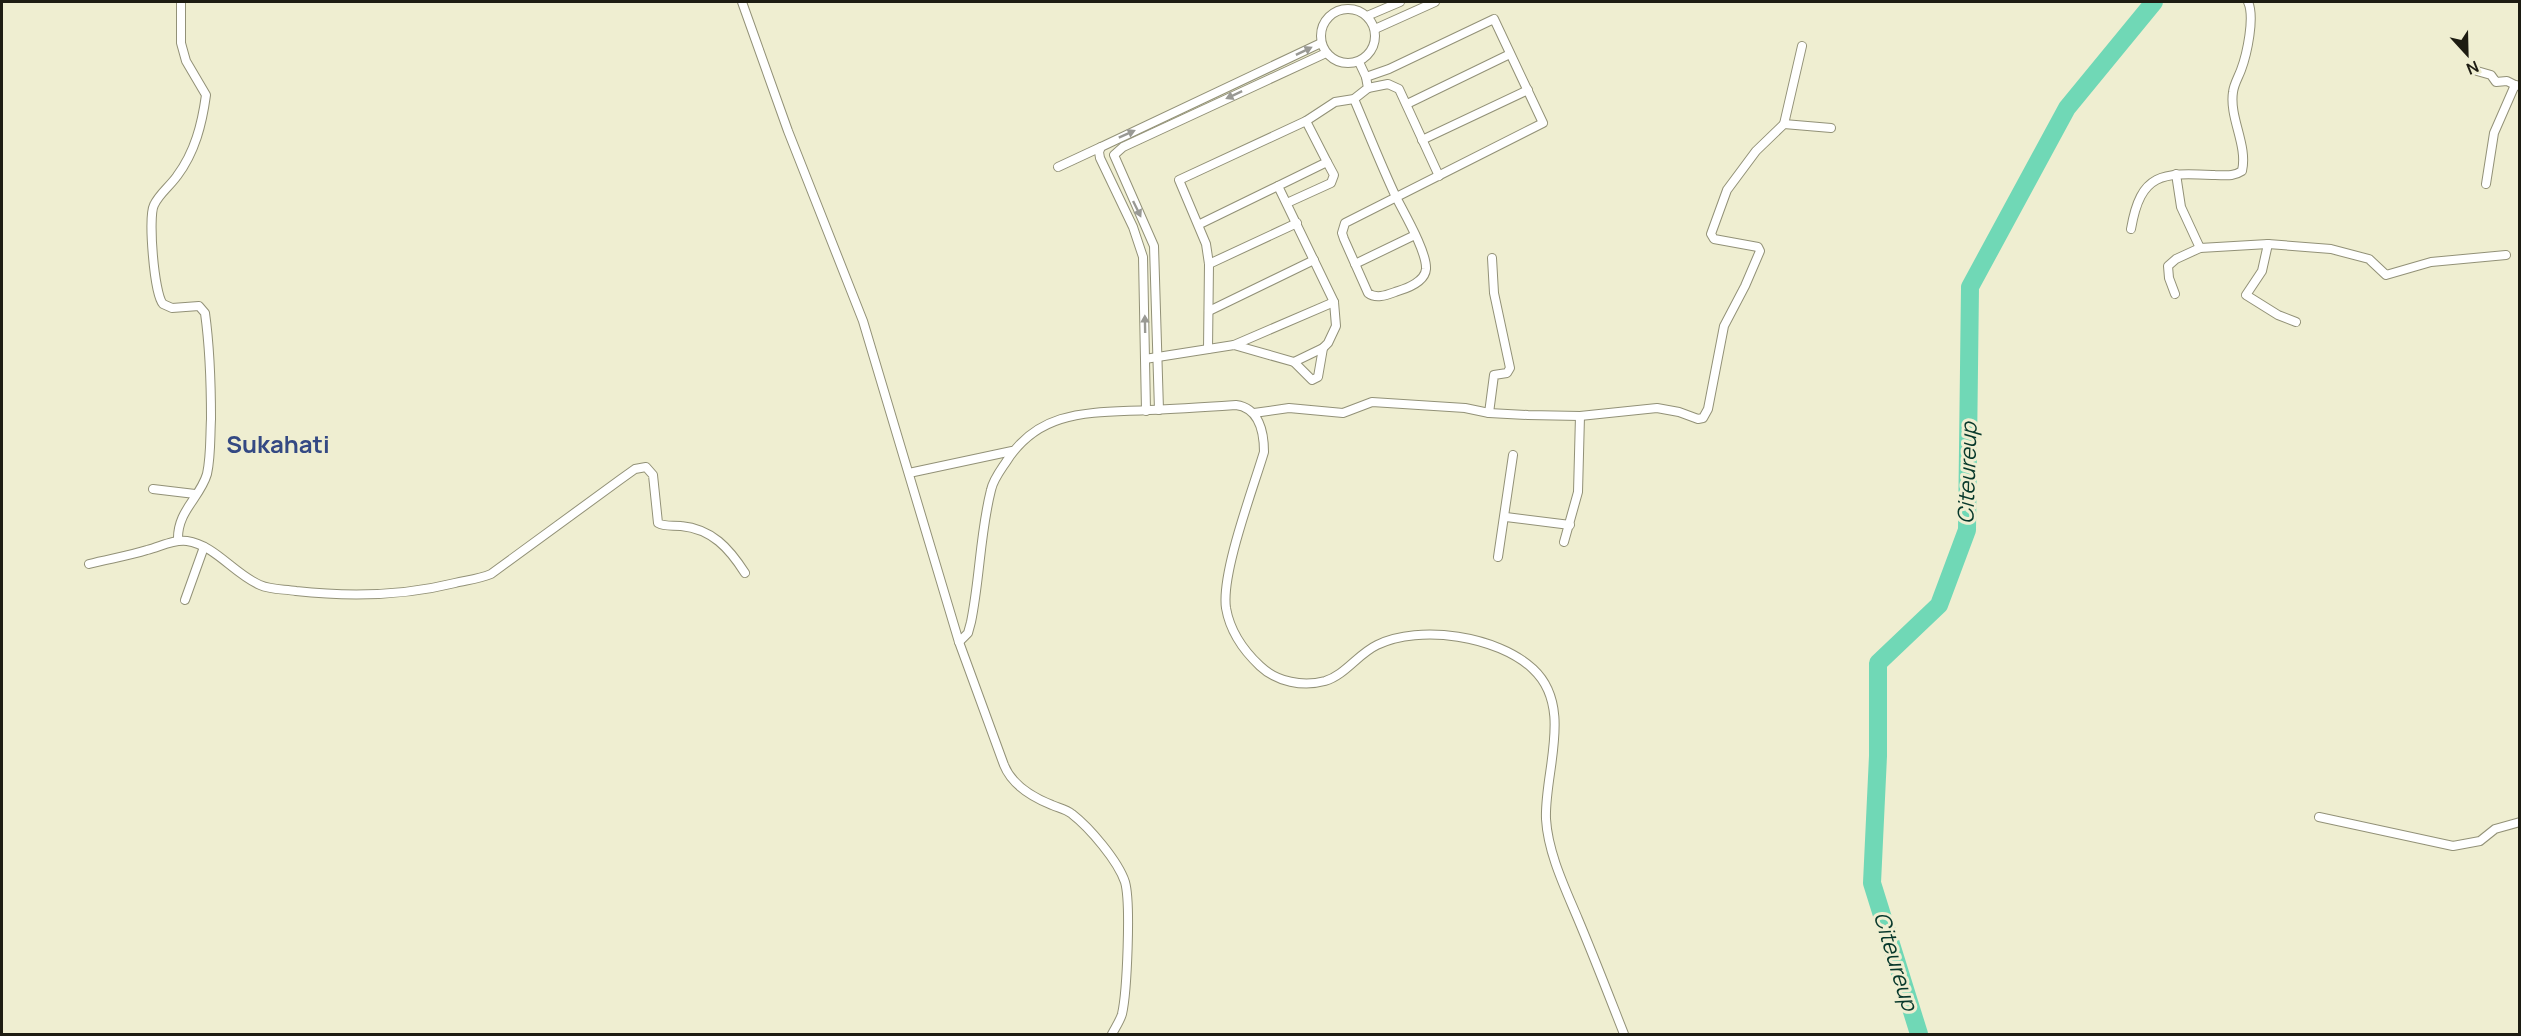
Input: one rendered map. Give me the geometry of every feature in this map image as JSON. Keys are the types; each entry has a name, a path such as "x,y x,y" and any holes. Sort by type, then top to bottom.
{"street":[{"path":"178,540 179,525 206,476 210,448 211,365 205,313 199,306 171,308 163,304 157,293 153,264 154,205 189,158 197,138 206,95 186,61 181,43 181,2"},
{"path":"742,2 788,131 863,321 959,642 1007,774 1026,791 1065,809 1078,819 1110,857 1124,880 1128,903 1125,998 1121,1019 1112,1035"},
{"path":"1367,16 1400,2"},
{"path":"1374,29 1435,2"},
{"path":"2131,229 2137,207 2149,183 2170,174 2230,176 2242,171 2242,155 2232,94 2242,69 2252,19 2248,2"},
{"path":"1346,9 1367,16 1374,29 1373,48 1359,62 1341,63 1326,53 1321,42 1323,25 1333,14 1346,9"},
{"path":"1354,99 1396,196 1415,235 1426,269 1424,276 1408,288 1380,297 1371,296 1355,264 1342,233 1345,223 1396,196 1541,125 1543,120 1494,19 1389,69 1366,77"},
{"path":"1058,167 1321,42"},
{"path":"1254,413 1288,408 1322,413 1343,413 1372,402 1465,408 1489,413 1580,416 1657,408 1698,419 1705,416 1724,326 1760,251 1758,248 1714,239 1711,234 1727,190 1756,151 1784,124 1802,46"},
{"path":"1159,410 1154,246 1114,156 1122,147 1326,53"},
{"path":"1407,104 1510,54"},
{"path":"1359,62 1368,88"},
{"path":"2476,71 2491,75 2496,82 2507,81 2517,86 2494,133 2486,184"},
{"path":"1208,349 1209,264 1206,244 1200,224 1179,182 1182,177 1306,121 1335,102 1354,99 1368,88 1389,84 1399,89 1439,176"},
{"path":"1422,140 1528,90"},
{"path":"1287,203 1331,183 1334,175 1306,121"},
{"path":"1784,124 1831,128"},
{"path":"1101,147 1100,158 1133,227 1143,257 1146,411"},
{"path":"1200,224 1327,162"},
{"path":"2176,174 2181,207 2200,248"},
{"path":"1278,186 1334,302 1336,326 1328,343 1323,348 1294,362"},
{"path":"1209,264 1297,223"},
{"path":"1355,264 1415,235"},
{"path":"2268,244 2262,271 2246,296 2260,302 2278,315 2296,322"},
{"path":"2175,294 2169,278 2168,266 2176,259 2200,248 2268,244 2331,249 2370,259 2386,275 2431,262 2506,255"},
{"path":"1489,413 1494,375 1507,373 1510,368 1494,293 1492,258"},
{"path":"1209,311 1314,260"},
{"path":"1145,358 1158,358 1234,345 1334,302"},
{"path":"1234,345 1294,362 1312,381 1315,380 1320,370 1323,348"},
{"path":"959,642 968,633 971,622 983,529 991,488 1012,451 1025,438 1047,423 1099,412 1236,405 1247,408 1254,413 1264,438 1264,452 1230,568 1226,590 1226,608 1237,638 1263,669 1273,676 1295,683 1327,680 1371,648 1392,639 1415,634 1472,640 1494,646 1517,657 1533,669 1549,693 1554,716 1554,740 1546,807 1550,841 1565,888 1624,1035"},
{"path":"1564,542 1578,492 1580,416"},
{"path":"909,473 1012,451"},
{"path":"1498,557 1514,455"},
{"path":"89,564 148,550 178,540 194,542 204,547 243,576 263,587 319,593 381,594 433,590 490,574 635,469 646,467 653,475 658,523 699,530 712,535 727,547 745,573"},
{"path":"153,489 195,494"},
{"path":"1506,517 1570,525"},
{"path":"185,600 204,547"},
{"path":"2319,817 2453,846 2480,841 2491,831 2520,822"}],"waterway":[{"name":"Citeureup","path":"1919,1034 1872,883 1878,756 1878,663 1939,605 1967,530 1970,287 2067,108 2154,2"}],"district":[{"name":"Sukahati","path":"278,443"}]}
